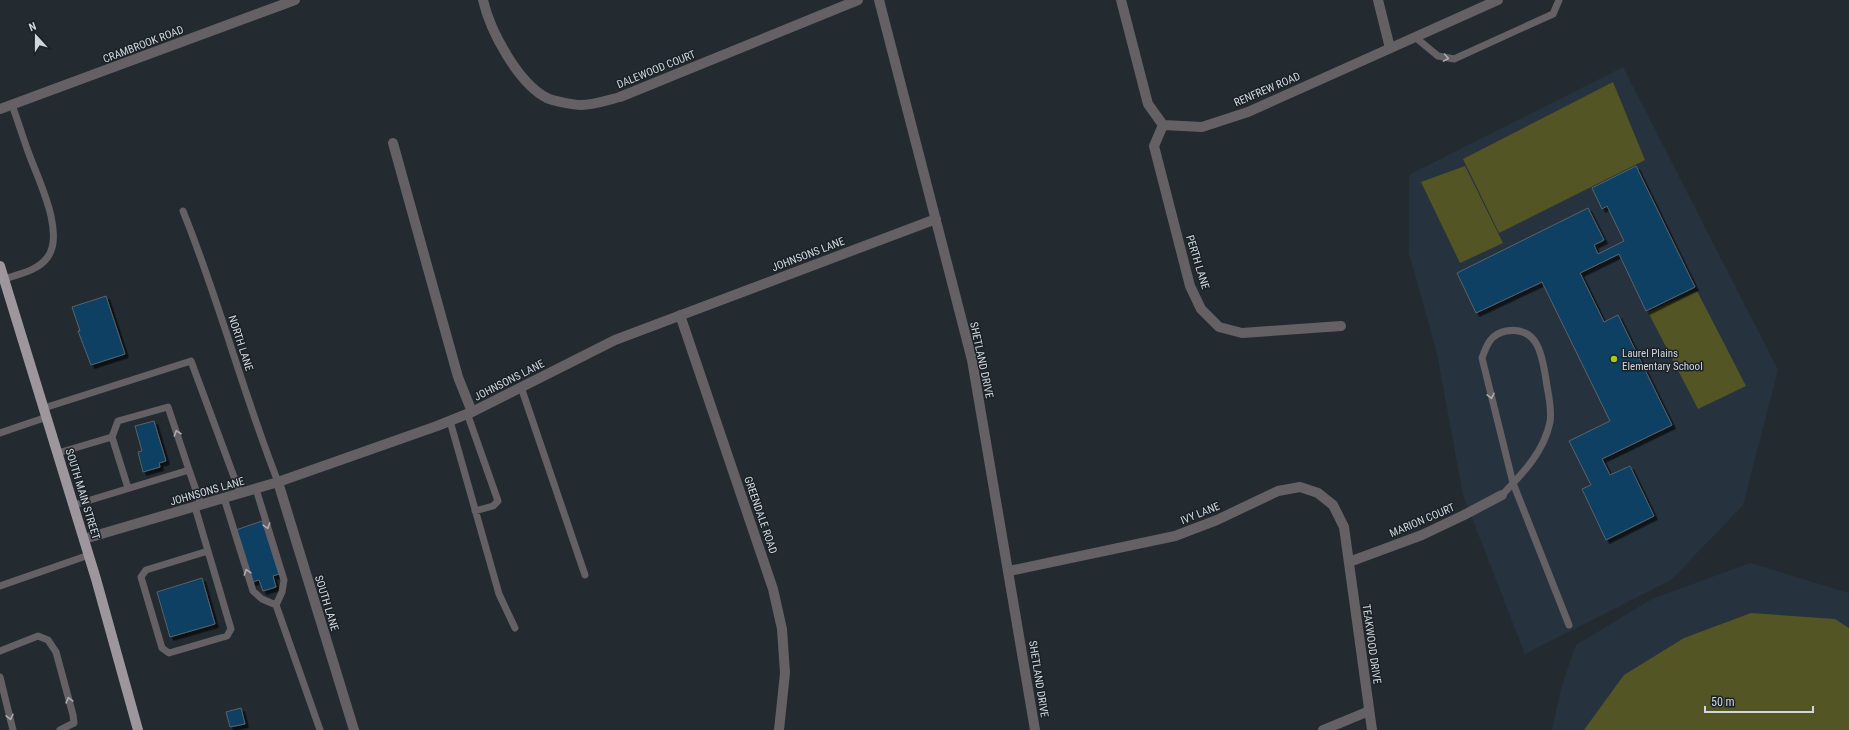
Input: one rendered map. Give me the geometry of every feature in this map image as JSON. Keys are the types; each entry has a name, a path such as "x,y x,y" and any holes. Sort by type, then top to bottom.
{"main road":[{"name":"SOUTH MAIN STREET","path":"0,266 4,279 4,291 45,412 74,505 138,730"}],"street":[{"name":"CRAMBROOK ROAD","path":"0,109 294,0"},
{"name":"DALEWOOD COURT","path":"483,0 485,10 502,47 522,78 548,98 581,105 620,97 858,0"},
{"name":"SHETLAND DRIVE","path":"879,0 972,360 1035,730"},
{"path":"1121,0 1148,104 1163,125"},
{"path":"1378,0 1390,48"},
{"name":"RENFREW ROAD","path":"1163,125 1202,127 1248,112 1498,0"},
{"name":"PERTH LANE","path":"1163,125 1154,146 1190,286 1201,309 1219,327 1242,333 1341,326"},
{"path":"393,143 469,413"},
{"name":"JOHNSONS LANE","path":"84,539 278,482 450,421 615,340 936,219"},
{"name":"GREENDALE ROAD","path":"680,315 773,589 782,629 784,672 779,730"},
{"name":"SOUTH LANE","path":"278,482 354,730"},
{"name":"IVY LANE","path":"1009,571 1175,536 1217,520 1278,491 1300,487 1318,493 1333,505 1344,528 1349,562"},
{"name":"MARION COURT","path":"1349,562 1422,535 1502,495"},
{"name":"TEAKWOOD DRIVE","path":"1349,562 1372,730"},
{"path":"1323,730 1369,711"}],"lane":[{"path":"1415,37 1438,56 1454,59 1553,14 1559,0"},
{"path":"4,279 33,269 42,264 53,249 54,233 47,201 12,105"},
{"name":"NORTH LANE","path":"183,211 203,262 258,431 278,482"},
{"path":"1502,495 1513,483 1528,468 1544,440 1550,422 1550,402 1540,351 1533,338 1525,332 1508,331 1496,334 1488,342 1482,358 1513,483 1569,625"},
{"path":"0,433 45,412 191,361 240,493"},
{"path":"521,387 585,576"},
{"path":"128,488 112,437 118,421 168,406 189,470 208,551 231,629 227,636 169,653 162,648 141,577 146,570 208,551"},
{"path":"469,413 498,501 493,506 475,511"},
{"path":"450,421 499,594 515,628"},
{"path":"58,454 112,437"},
{"path":"74,505 189,470"},
{"path":"256,489 284,580 282,592 276,605 320,730"},
{"path":"224,498 254,591 262,599 276,605"},
{"path":"0,586 89,555"},
{"path":"0,651 38,636 48,640 56,652 73,715 74,723 60,730"},
{"path":"0,677 13,730"}],"shaded area":[{"path":"1623,67 1778,370 1743,505 1671,580 1525,654 1463,495 1437,353 1409,253 1409,175"},
{"path":"1750,563 1849,593 1849,730 1552,730 1562,685 1576,645 1652,599"}],"green space":[{"path":"1613,82 1645,160 1499,233 1463,159"},
{"path":"1465,166 1503,243 1460,263 1421,182"},
{"path":"1697,291 1746,386 1698,409 1648,312"},
{"path":"1751,613 1835,619 1849,628 1849,730 1584,730 1624,675 1684,638"}],"building":[{"path":"1636,166 1695,287 1646,311 1619,254 1580,273 1604,322 1618,315 1672,425 1602,459 1610,475 1630,466 1654,516 1606,540 1582,489 1591,485 1569,441 1610,421 1542,282 1476,313 1457,273 1588,208 1604,240 1594,245 1598,254 1624,241 1607,206 1602,209 1592,188"},
{"path":"106,296 125,354 91,365 78,331 80,331 72,307"},
{"path":"154,421 166,461 159,463 160,467 143,472 138,452 142,451 135,426"},
{"path":"262,521 279,574 273,576 276,587 263,591 259,580 252,582 236,530"},
{"path":"202,578 215,624 170,637 157,592"},
{"path":"241,708 245,724 230,727 226,712"}],"place":[{"name":"Laurel Plains Elementary School","path":"1614,359"}]}
